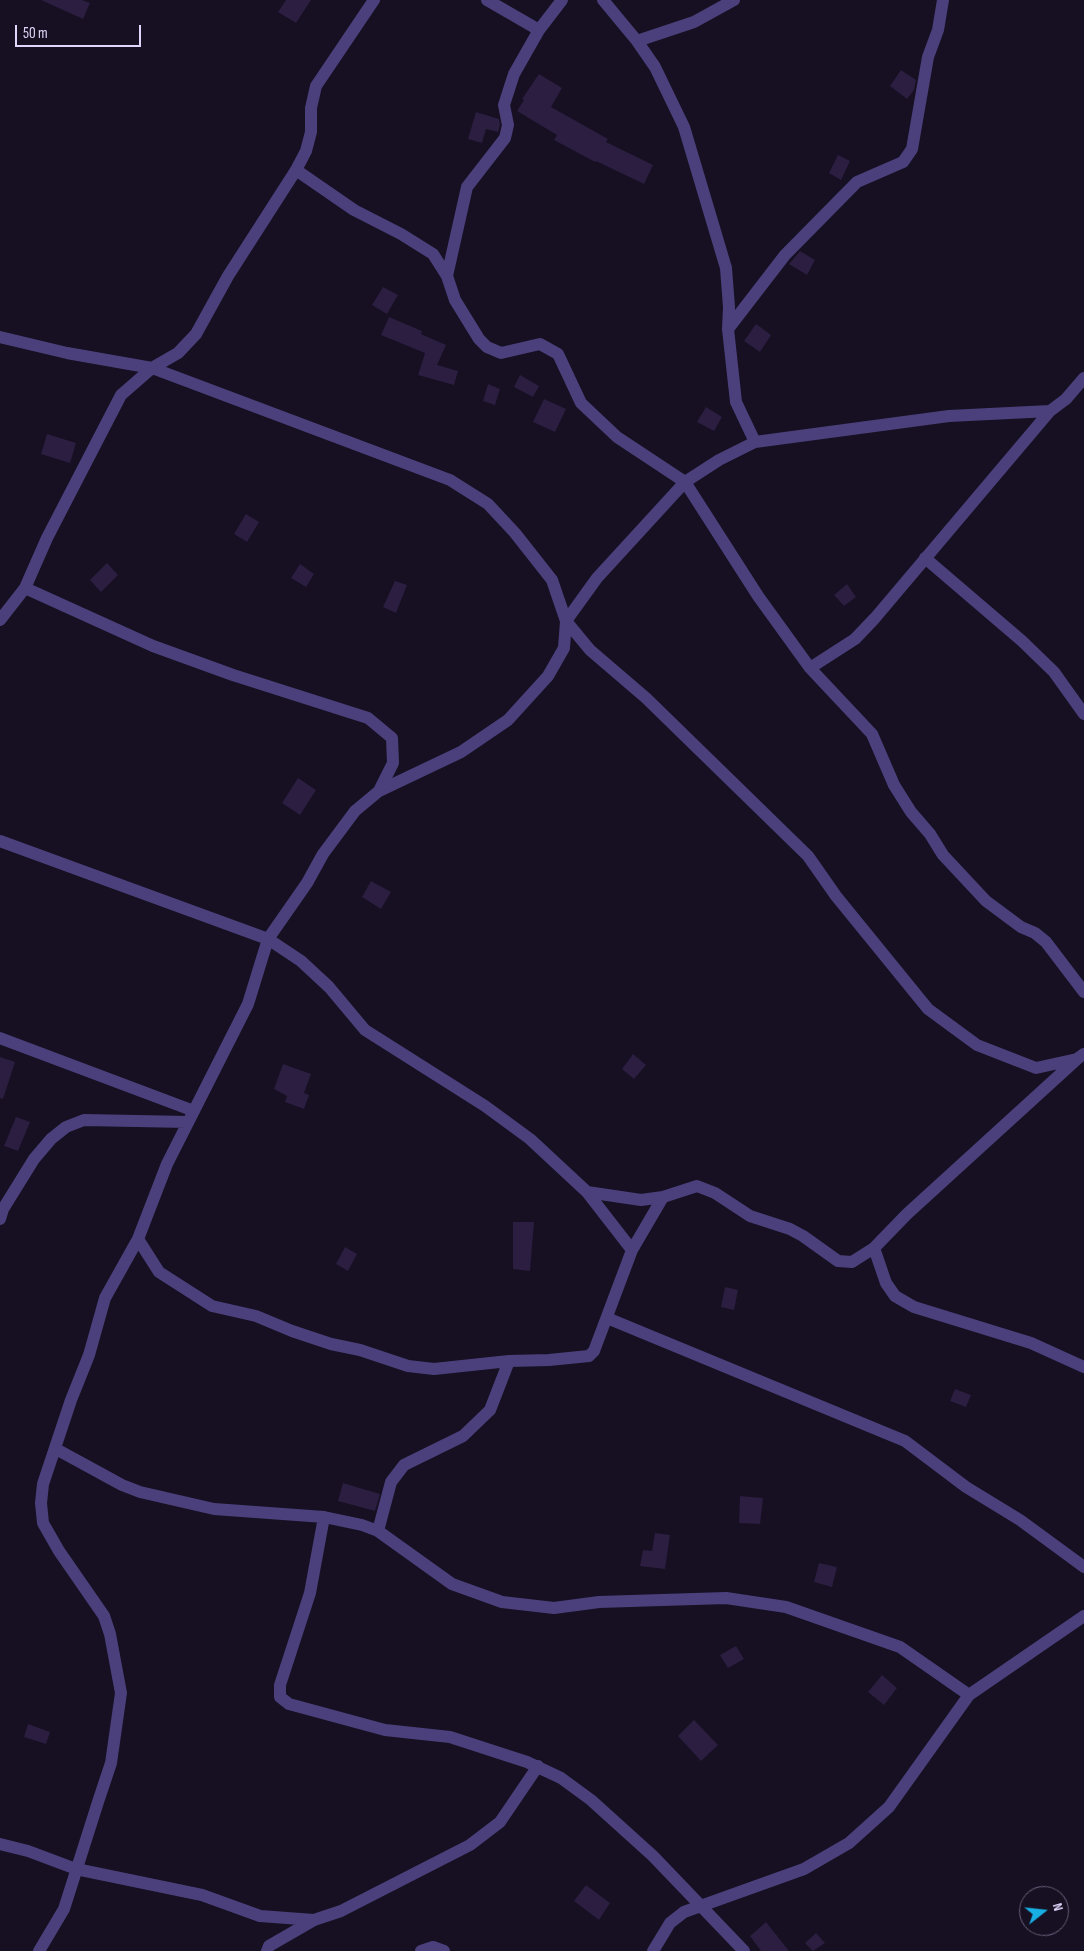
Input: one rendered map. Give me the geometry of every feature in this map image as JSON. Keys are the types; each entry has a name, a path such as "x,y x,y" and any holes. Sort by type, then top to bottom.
{"street":[{"path":"0,620 25,588 48,538 121,395 152,368 178,353 196,334 228,276 296,170 306,151 311,132 311,108 316,86 374,0"},
{"path":"487,0 539,30"},
{"path":"447,276 467,187 505,138 508,125 504,105 514,74 539,30 562,0"},
{"path":"603,0 637,41 655,67 684,126 726,268 729,307 728,329 736,402 755,442"},
{"path":"637,41 694,22 734,0"},
{"path":"728,329 785,255 857,182 903,162 912,149 928,57 938,30 943,0"},
{"path":"296,170 354,210 401,234 433,254 447,276 455,300 479,338 488,347 501,353 540,344 558,354 581,403 617,437 685,482 758,596 810,668 872,734 894,785 911,812 930,834 943,855 986,901 1021,927 1035,933 1046,942 1084,992"},
{"path":"0,337 67,354 152,368 450,480 488,504 515,533 552,580 566,621 590,650 646,698 808,856 836,896 928,1009 977,1045 1016,1062 1036,1068 1080,1056"},
{"path":"810,668 855,639 875,618 1050,411 1066,399 1084,378"},
{"path":"39,1951 64,1909 111,1763 121,1693 110,1634 104,1616 59,1551 43,1523 41,1502 43,1484 71,1400 89,1355 105,1298 138,1239 167,1164 248,1004 268,939 307,884 323,854 355,811 379,791 461,752 508,720 548,676 564,648 566,621 597,578 685,482 719,460 755,442 949,416 1050,411"},
{"path":"925,558 1022,641 1054,672 1084,714"},
{"path":"25,588 152,646 233,675 368,718 392,738 393,763 379,791"},
{"path":"0,841 268,939 301,961 315,974 365,1030 493,1112 530,1139 587,1192 632,1250"},
{"path":"0,1038 194,1111"},
{"path":"587,1192 641,1200 663,1197 697,1186 716,1193 750,1216 790,1229 838,1261 852,1262 874,1248 907,1214 1080,1056"},
{"path":"0,1219 3,1209 34,1159 50,1139 66,1127 84,1120 188,1122"},
{"path":"138,1239 159,1272 212,1306 256,1316 331,1344 360,1350 408,1366 434,1369 509,1361 549,1360 589,1356 594,1351 632,1250 663,1197"},
{"path":"874,1248 886,1283 895,1296 901,1300 914,1307 1031,1343 1084,1367"},
{"path":"607,1318 905,1441 966,1487 1020,1520 1084,1567"},
{"path":"378,1531 391,1482 404,1465 463,1436 490,1410 509,1361"},
{"path":"56,1448 122,1486 140,1492 214,1509 324,1517 362,1525 378,1531 452,1584 502,1602 554,1608 599,1602 726,1598 786,1607 900,1647 969,1695"},
{"path":"324,1517 310,1592 280,1685 280,1697 290,1704 385,1730 450,1737 538,1766 561,1778 591,1800 653,1856 703,1906 744,1951"},
{"path":"653,1951 670,1923 684,1912 804,1869 849,1843 889,1807 969,1695 1084,1616"},
{"path":"267,1951 269,1946 314,1920 341,1911 470,1845 500,1822 538,1766"},
{"path":"0,1844 28,1850 76,1869 202,1895 260,1916 314,1920"},
{"path":"421,1951 433,1948 444,1951"}],"building":[{"path":"41,0 82,0 90,3 83,19"},
{"path":"286,0 311,0 296,23 278,12"},
{"path":"901,70 916,80 914,90 907,99 890,86"},
{"path":"539,74 562,88 551,107 608,139 606,142 653,165 644,184 595,162 554,140 557,135 517,111 524,100 522,99"},
{"path":"476,112 499,119 498,132 486,129 482,143 468,139"},
{"path":"838,155 850,161 841,180 829,173"},
{"path":"800,251 815,260 807,275 789,264"},
{"path":"383,287 398,295 387,314 372,305"},
{"path":"389,317 422,331 421,334 446,345 437,365 458,371 454,385 418,375 425,353 381,335"},
{"path":"756,324 771,335 760,352 744,341"},
{"path":"520,375 539,386 533,397 514,387"},
{"path":"488,384 500,389 495,405 483,401"},
{"path":"544,399 566,409 555,432 533,422"},
{"path":"706,407 722,417 714,431 697,422"},
{"path":"47,434 76,443 70,463 41,454"},
{"path":"246,514 259,522 247,542 234,534"},
{"path":"107,563 118,575 101,592 90,580"},
{"path":"300,564 314,574 306,587 291,578"},
{"path":"395,581 407,585 396,613 383,607"},
{"path":"847,584 856,597 844,606 834,595"},
{"path":"298,778 316,790 300,815 282,803"},
{"path":"371,881 391,892 381,909 362,897"},
{"path":"633,1054 646,1065 634,1079 622,1069"},
{"path":"0,1057 15,1062 3,1099 0,1098"},
{"path":"283,1064 311,1074 304,1093 309,1095 304,1109 285,1102 287,1096 274,1089"},
{"path":"16,1117 30,1122 18,1151 4,1146"},
{"path":"513,1222 534,1222 530,1271 513,1269"},
{"path":"345,1247 357,1254 348,1271 336,1264"},
{"path":"725,1287 738,1290 734,1310 721,1307"},
{"path":"955,1389 971,1395 966,1407 950,1401"},
{"path":"343,1483 380,1494 375,1511 338,1501"},
{"path":"740,1496 763,1498 760,1524 739,1523"},
{"path":"655,1533 670,1535 665,1569 640,1566 643,1550 652,1551"},
{"path":"819,1563 837,1567 832,1587 814,1582"},
{"path":"736,1646 744,1659 728,1668 720,1655"},
{"path":"882,1675 897,1688 884,1705 868,1692"},
{"path":"694,1720 718,1745 701,1761 678,1736"},
{"path":"28,1724 50,1732 46,1744 24,1737"},
{"path":"586,1885 610,1903 599,1920 574,1901"},
{"path":"766,1922 789,1951 761,1951 750,1936"},
{"path":"816,1933 825,1943 813,1951 805,1943"}]}
